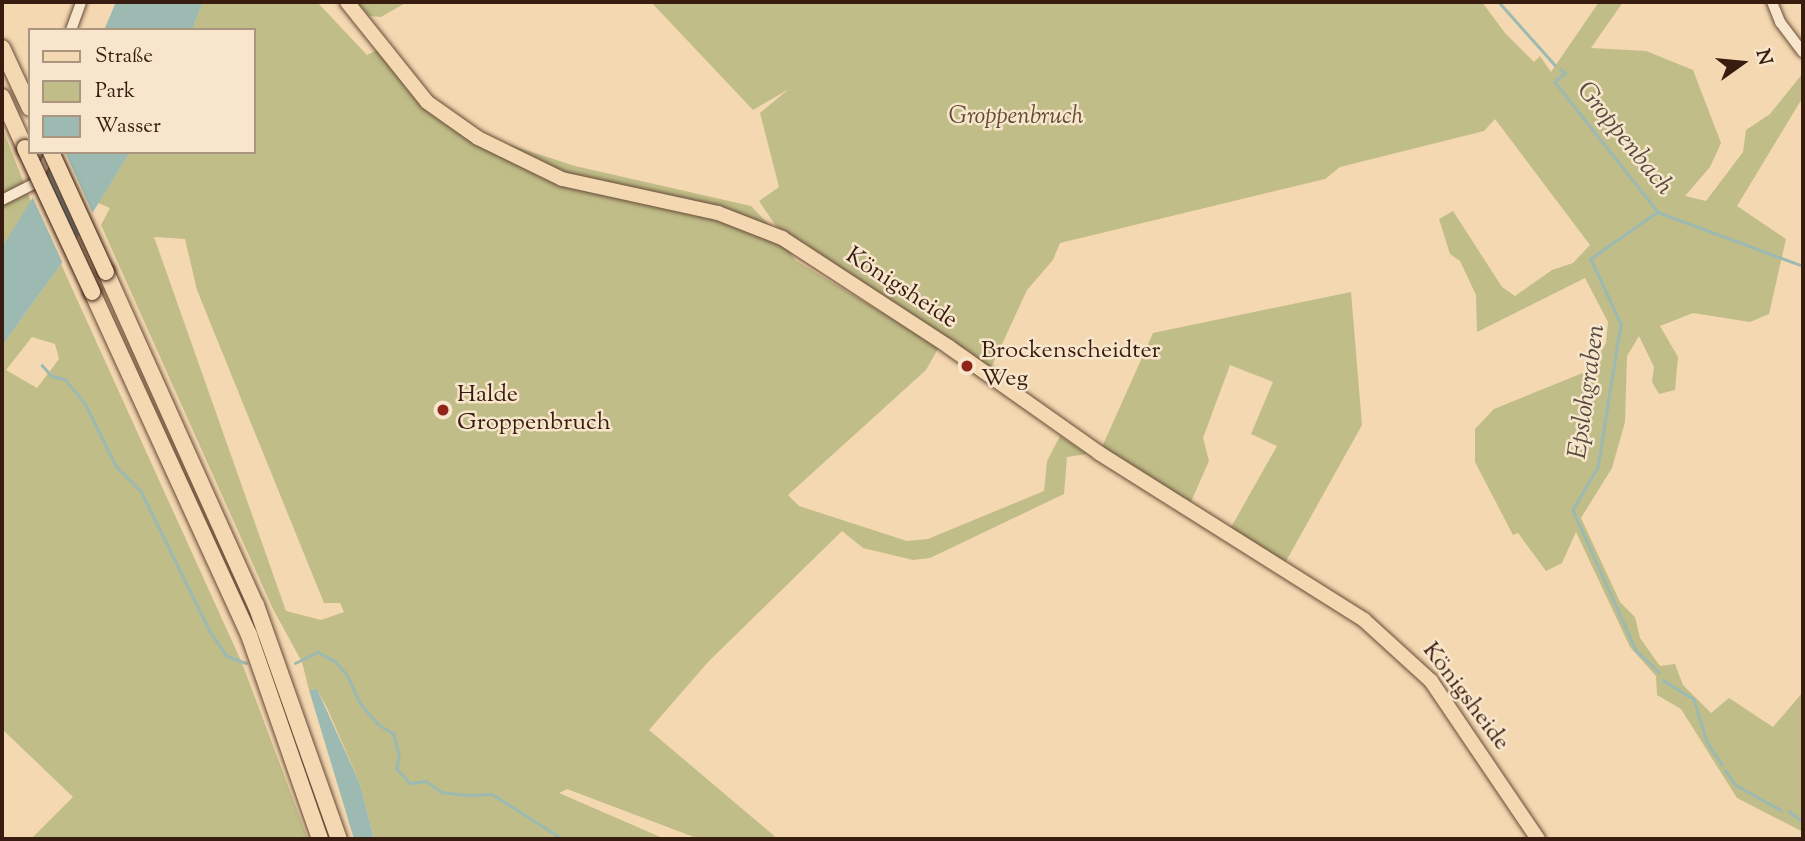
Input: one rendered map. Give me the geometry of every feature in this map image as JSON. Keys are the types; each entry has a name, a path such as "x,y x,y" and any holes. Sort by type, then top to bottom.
{"highway":[{"path":"2,48 28,104"},
{"path":"2,97 249,635 320,839"},
{"path":"52,154 256,605 339,839"}],"main road":[{"name":"Königsheide","path":"347,2 427,102 478,138 562,179 718,214 782,238 949,347 1110,461 1364,620 1431,681 1538,839"}],"street":[{"path":"72,28 81,2"},
{"path":"1772,2 1780,22 1803,52"},
{"path":"2,200 28,189 50,154"}],"green space":[{"path":"203,2 317,2 367,55 379,49 405,87 445,124 575,166 751,206 782,238 795,260 939,347 926,370 788,495 799,506 907,541 928,539 1044,491 1047,461 1060,436 1087,454 1067,457 1064,494 930,558 913,560 863,548 842,531 709,661 649,730 778,839 699,839 567,789 559,793 665,839 374,839 360,784 328,710 317,689 309,690 302,662 273,609 101,225 110,208 98,203 129,154 256,154 256,28 193,28","holes":["154,237 185,239 197,290 324,603 340,603 344,612 321,620 286,611"]},
{"path":"357,2 407,2 381,17 369,16"},
{"name":"Groppenbruch","path":"651,2 1482,2 1505,33 1534,62 1540,56 1551,72 1599,2 1623,2 1591,48 1646,51 1693,70 1721,143 1710,167 1685,196 1706,201 1743,152 1746,130 1770,114 1803,73 1803,97 1737,206 1786,239 1769,314 1750,322 1693,313 1660,326 1678,357 1675,390 1659,394 1652,382 1654,367 1639,336 1627,356 1625,422 1612,468 1581,518 1620,602 1635,617 1640,638 1660,666 1675,664 1683,685 1711,713 1729,698 1773,727 1803,692 1803,832 1737,798 1681,709 1657,695 1656,676 1630,647 1576,532 1562,563 1546,571 1518,533 1513,535 1475,462 1475,429 1494,409 1590,370 1606,343 1608,322 1585,278 1477,332 1476,295 1460,261 1450,254 1439,219 1453,211 1502,287 1515,296 1552,270 1573,263 1590,245 1495,119 1484,131 1340,167 1325,179 1060,243 1053,260 1027,290 991,368 778,229 759,201 779,187 760,113 789,89 753,110"},
{"path":"2,127 32,204 2,247 3,186"},
{"path":"61,264 242,663 308,839 31,839 73,797 2,729 2,346","holes":["32,337 55,344 59,359 37,388 6,370"]},
{"path":"1351,292 1362,425 1285,563 1229,531 1277,446 1251,434 1273,382 1230,365 1203,438 1209,461 1190,504 1102,447 1153,333"}],"water":[{"path":"116,2 203,2 193,28 105,28"},
{"path":"60,154 129,154 61,264 2,346 2,247"},
{"path":"317,689 360,784 374,839 354,839 309,690"}],"pier":[{"path":"56,154 66,154 94,216 81,238 48,168"},
{"path":"45,173 78,243 64,266 32,196"}],"waterway":[{"name":"Groppenbach","path":"1499,2 1555,65"},
{"name":"Groppenbach","path":"1561,69 1565,73 1555,82 1658,212 1803,266"},
{"name":"Epslohgraben","path":"1658,212 1591,259 1621,324 1598,467 1573,510 1636,650 1659,672"},
{"path":"42,365 52,376 65,379 86,405 116,466 141,491 210,631 227,656 246,663"},
{"path":"295,663 318,652 335,661 348,676 360,703 378,724 394,734 399,756 397,769 410,783 426,781 442,792 492,794 563,839"},
{"name":"Epslohgraben","path":"1663,680 1694,699 1707,742 1722,764"},
{"name":"Epslohgraben","path":"1725,770 1736,785 1781,810"},
{"name":"Epslohgraben","path":"1789,811 1803,822"}],"place":[{"name":"Brockenscheidter Weg","path":"967,366"},
{"name":"Halde Groppenbruch","path":"443,410"}]}
